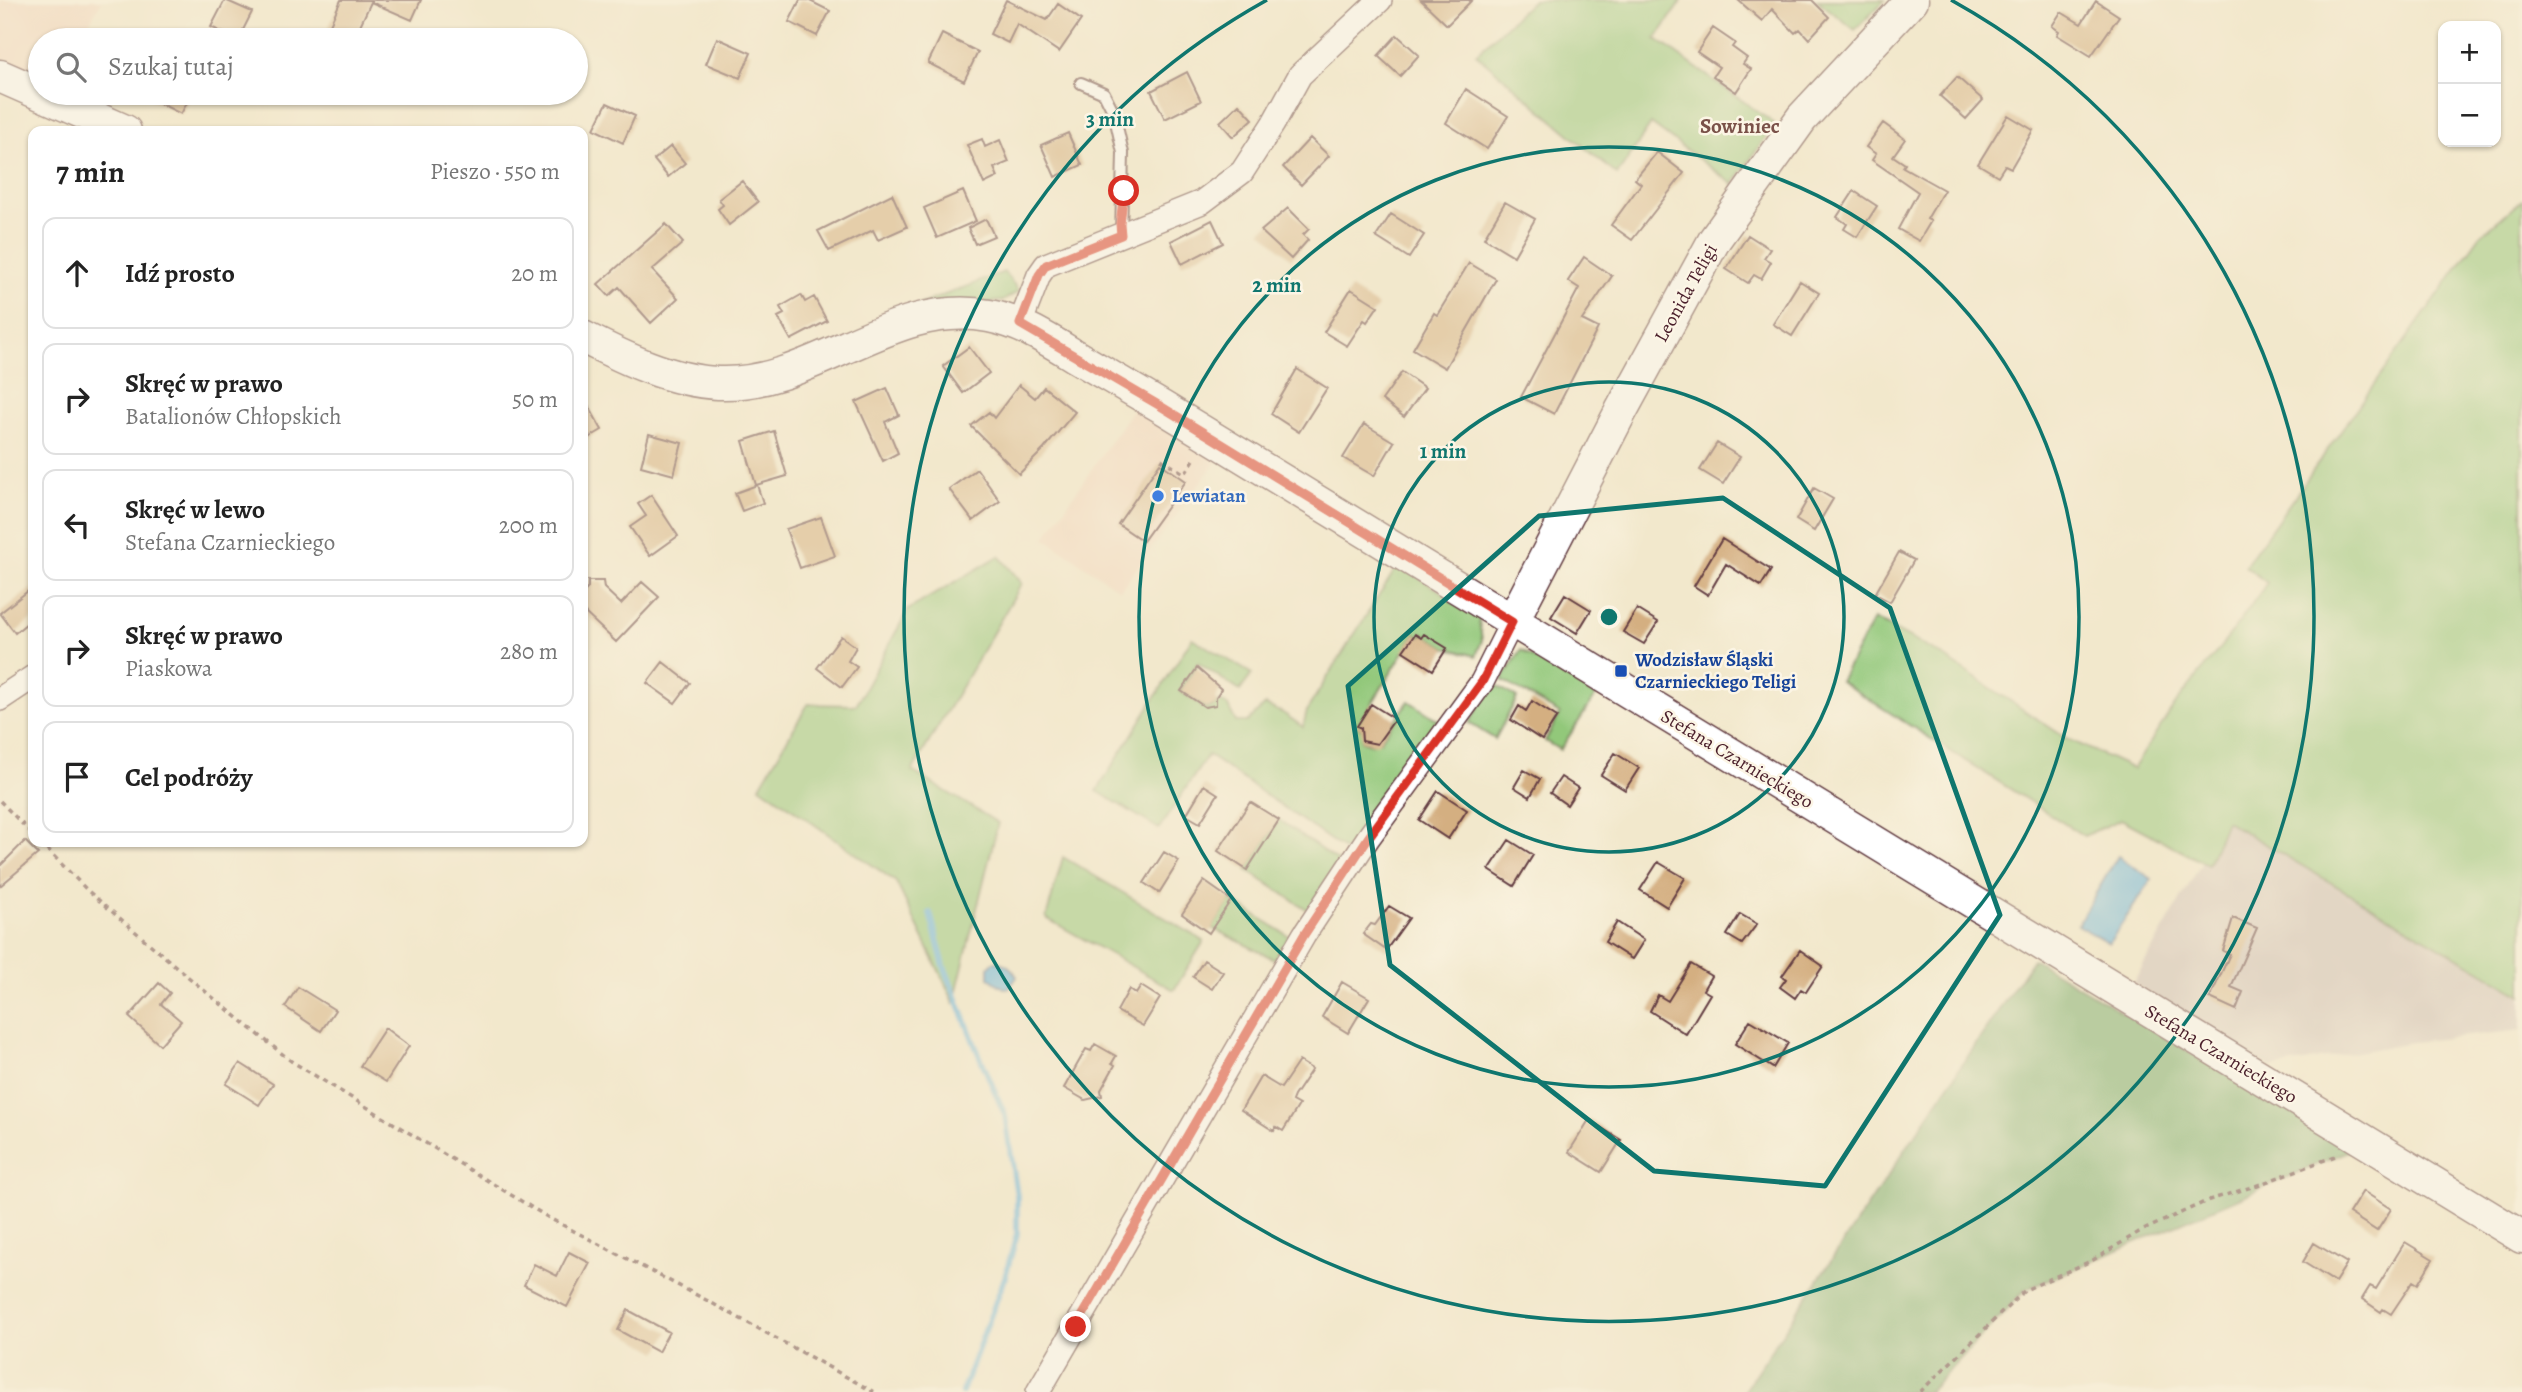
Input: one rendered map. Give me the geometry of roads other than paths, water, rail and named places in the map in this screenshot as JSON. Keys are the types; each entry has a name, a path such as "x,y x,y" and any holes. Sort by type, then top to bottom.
{"street":[{"path":"1020,324 1039,275 1046,265 1202,202 1242,172 1300,75 1380,0"},
{"name":"Leonida Teligi","path":"1512,622 1615,423 1715,239 1802,118 1912,0"},
{"path":"0,76 28,88"},
{"path":"66,105 114,126"},
{"name":"Stefana Czarnieckiego","path":"588,343 654,369 720,383 752,380 786,372 892,328 934,315 974,314 1020,324 1162,407 2522,1237"},
{"path":"1038,1392 1304,935 1368,838 1482,682 1512,622"},
{"path":"0,699 28,680"}],"lane":[{"path":"1081,83 1104,93 1114,113 1123,153 1121,235"}],"water":[{"path":"2118,856 2152,879 2109,943 2077,925"},
{"path":"993,962 1004,964 1015,973 1017,977 1009,988 1004,988 989,978 989,967"}],"waterway":[{"path":"930,913 944,966 1005,1115 1017,1196 1017,1234 1005,1277 962,1392"}],"place":[{"name":"Lewiatan","path":"1158,496"},
{"name":"Wodzisław Śląski Czarnieckiego Teligi","path":"1621,671"}],"district":[{"name":"Sowiniec","path":"1740,126"}]}
